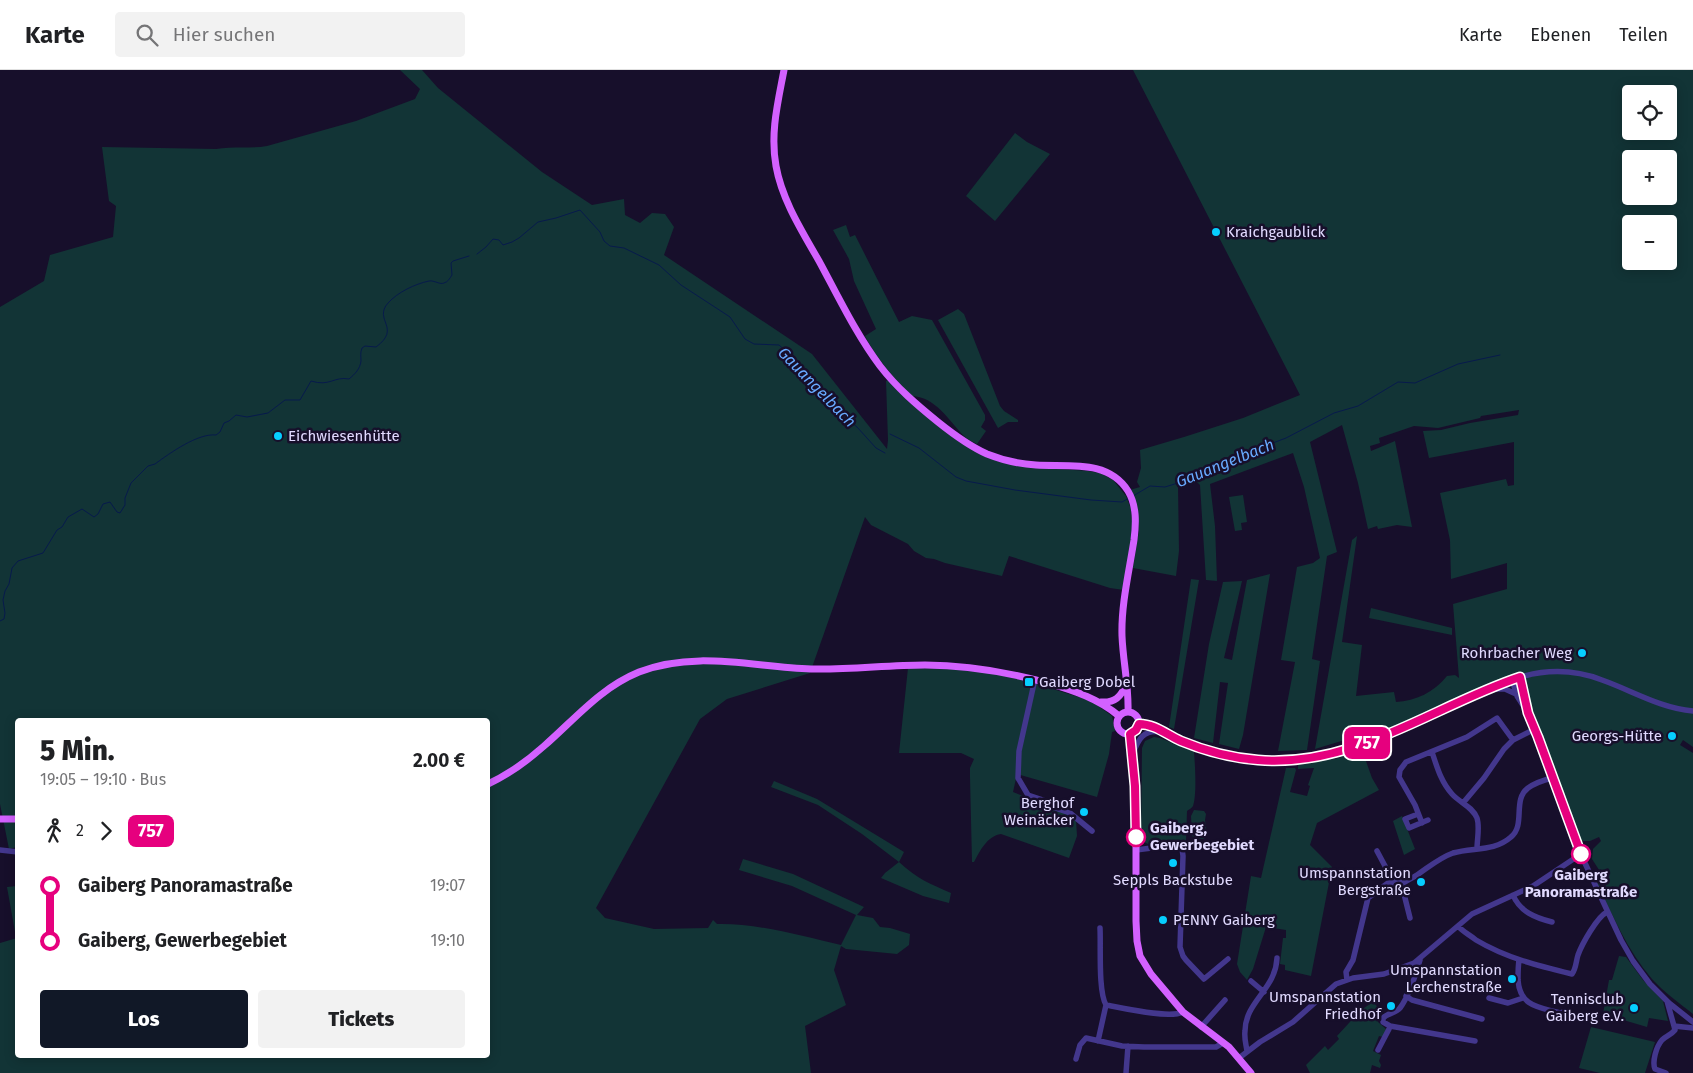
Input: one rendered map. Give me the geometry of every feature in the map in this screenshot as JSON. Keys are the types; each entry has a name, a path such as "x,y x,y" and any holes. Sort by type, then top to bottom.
{"main road":[{"path":"784,70 774,132 774,155 780,182 792,213 849,316 884,371 922,409 960,439 980,451 1020,464 1097,468 1117,479 1129,493 1134,507 1135,521 1122,626 1128,712"},
{"path":"490,783 535,754 589,704 606,691 639,672 663,665 696,660 819,669 940,665 993,670 1065,688 1098,702 1119,716"},
{"path":"1098,702 1110,702 1118,699 1127,682"},
{"path":"1128,712 1136,714 1139,724 1136,730 1130,734 1119,730 1117,722 1119,716 1128,712"},
{"path":"1130,734 1136,795 1137,944 1144,964 1153,978 1183,1012 1223,1043 1251,1073"},
{"path":"0,819 15,819"}],"street":[{"path":"1139,724 1150,725 1191,745 1233,757 1271,761 1312,758 1371,742 1490,688 1520,677 1552,671 1583,674 1601,679 1660,705 1693,711"},
{"path":"1520,677 1528,713"},
{"path":"1035,679 1020,745 1018,780 1028,795 1070,813 1092,831"},
{"path":"1512,680 1517,696 1528,713 1535,729 1581,854 1632,961 1666,1001 1693,1022"},
{"path":"1490,688 1505,689 1517,696"},
{"path":"1422,823 1408,791 1399,777 1400,770 1406,762 1467,737 1496,718 1513,740"},
{"path":"1463,803 1484,778 1504,749 1513,740 1535,729"},
{"path":"1133,755 1141,736 1150,731 1163,732"},
{"path":"1432,752 1441,777 1454,796 1472,809 1477,819 1477,849"},
{"path":"1377,851 1394,888 1448,855 1495,847 1513,836 1518,826 1520,800 1524,792 1534,784 1552,778"},
{"path":"1418,814 1406,818 1409,828 1428,820"},
{"path":"1136,850 1175,845 1182,848 1180,947 1183,956 1204,979 1228,959"},
{"path":"0,850 15,852"},
{"path":"1239,1058 1290,1024 1332,987 1347,980 1384,974 1409,966 1420,960 1472,914 1537,883 1581,854"},
{"path":"1347,980 1346,972 1353,960 1359,940 1367,901 1370,896 1392,882"},
{"path":"1401,885 1410,918"},
{"path":"1513,895 1526,912 1552,922"},
{"path":"1458,926 1464,932 1494,950 1519,960 1573,974 1579,952 1585,941 1601,916 1607,912"},
{"path":"1098,1040 1106,1004 1103,999 1100,928"},
{"path":"1248,1051 1244,1033 1246,1023 1254,1004 1264,992 1274,974 1278,958"},
{"path":"1420,960 1406,996 1398,1010 1387,1014 1384,1018 1384,1023 1390,1026 1475,1041"},
{"path":"1519,960 1519,988 1523,998 1536,1006 1560,1013 1564,1012"},
{"path":"1251,981 1264,992"},
{"path":"1406,996 1412,1000 1482,1019"},
{"path":"1489,998 1508,1003 1523,998"},
{"path":"1202,1027 1225,1000"},
{"path":"1666,1001 1674,1026 1673,1032 1664,1038 1660,1044 1654,1062 1656,1069 1666,1073"},
{"path":"1106,1004 1141,1011 1172,1014 1183,1012"},
{"path":"1378,1050 1390,1026"},
{"path":"1674,1026 1693,1028"},
{"path":"1076,1060 1080,1044 1087,1038 1128,1046 1216,1047 1223,1043"},
{"path":"1126,1073 1128,1046"}],"green space":[{"path":"400,70 422,70 438,88 542,172 592,205 624,199 625,215 640,223 652,213 665,214 674,227 664,255 812,354 887,449 886,381 889,380 961,443 1029,467 1088,471 1100,473 1113,480 1126,496 1131,509 1132,534 1124,590 1110,588 1009,556 1002,576 926,558 914,551 908,544 871,525 865,517 810,673 727,699 700,719 596,908 605,918 654,929 708,928 713,920 717,924 764,928 841,945 856,915 792,886 739,870 743,859 793,874 864,907 857,915 873,918 880,927 910,934 909,945 897,954 846,949 841,946 834,970 846,1005 805,1026 811,1073 0,1073 0,943 15,939 15,1058 490,1058 490,718 15,718 15,848 9,849 0,804 0,307 44,281 50,255 113,237 116,206 109,201 102,147 216,149 267,146 356,121 415,99 420,89"},
{"path":"1133,70 1693,70 1693,747 1683,740 1680,745 1693,753 1693,1014 1652,979 1635,956 1614,919 1596,881 1600,879 1601,873 1592,859 1593,849 1601,841 1599,837 1590,841 1580,841 1531,710 1519,672 1375,737 1352,745 1348,739 1315,749 1352,540 1357,536 1342,642 1362,645 1356,696 1394,692 1396,702 1411,700 1424,695 1436,687 1447,676 1455,675 1459,678 1453,604 1507,589 1507,563 1451,579 1450,540 1440,493 1506,479 1508,486 1514,485 1514,442 1429,458 1423,431 1441,430 1518,415 1519,410 1481,416 1480,418 1438,428 1414,426 1379,438 1380,443 1370,446 1371,451 1395,441 1412,527 1397,525 1378,529 1377,526 1368,529 1342,425 1310,442 1337,552 1327,556 1312,659 1320,661 1307,750 1278,751 1295,662 1281,660 1297,567 1313,563 1320,558 1304,487 1293,453 1210,484 1215,526 1217,581 1206,580 1200,485 1191,476 1178,486 1179,551 1176,576 1133,568 1139,531 1137,509 1130,490 1140,487 1137,482 1141,468 1140,450 1243,418 1300,395"},
{"path":"1015,133 1027,142 1050,154 995,221 966,196"},
{"path":"846,225 850,237 855,235 899,322 912,316 932,320 985,415 985,420 981,427 986,431 977,444 964,436 935,405 921,397 912,396 875,353 865,336 876,329 854,281 849,259 833,230"},
{"path":"958,309 964,314 1000,406 1018,422 1008,422 998,428 938,320"},
{"path":"1243,495 1247,522 1241,523 1242,530 1235,531 1229,497"},
{"path":"1270,574 1239,749 1219,744 1228,683 1220,682 1213,743 1194,738 1209,644 1223,582 1242,581 1224,658 1232,660 1247,580"},
{"path":"1191,579 1199,580 1174,729 1169,727"},
{"path":"1371,608 1452,628 1452,635 1369,618"},
{"path":"908,668 972,669 1030,682 1082,698 1094,703 1112,716 1115,731 1112,732 1109,754 1097,797 1017,774 1013,792 1064,812 1076,820 1077,836 1069,858 1001,834 988,841 974,862 972,862 970,768 974,759 961,753 899,753"},
{"path":"1154,737 1194,752 1195,795 1193,806 1187,811 1186,841 1150,845 1144,842 1141,836 1142,748 1145,741"},
{"path":"1362,750 1372,778 1379,790 1317,823 1310,845 1332,867 1311,976 1285,970 1285,965 1280,964 1283,938 1286,938 1286,930 1266,927 1253,969 1247,980 1240,972 1237,964 1251,876 1261,878 1286,768 1295,768 1296,770 1290,792 1307,796 1310,786 1308,785 1314,768 1298,769 1298,765 1338,758"},
{"path":"774,781 817,799 904,852 899,862 862,834 818,805 771,787"},
{"path":"1194,810 1204,811 1206,814 1207,834 1204,839 1197,839 1192,836 1191,816"},
{"path":"1402,816 1415,849 1404,855 1393,821"},
{"path":"899,862 924,880 951,893 949,903 923,896 881,878"},
{"path":"15,886 15,932 7,887"},
{"name":"Tennisclub Gaiberg e.V.","path":"1619,956 1626,957 1643,980 1663,1001 1668,1021 1649,1018 1647,1027 1603,1014 1609,980 1612,980"},
{"path":"1373,1002 1382,1012 1378,1022 1386,1029 1383,1037 1379,1036 1373,1051 1381,1055 1379,1061 1380,1068 1372,1065 1370,1073 1310,1073 1306,1065 1325,1046 1328,1050 1339,1039 1337,1036 1361,1010"},
{"path":"1591,1027 1655,1042 1645,1073 1600,1073 1579,1068"}],"waterway":[{"name":"Gauangelbach","path":"477,254 493,239 499,240 503,245 519,238 538,222 580,210 610,246 624,248 659,265 681,285 730,317 745,339 754,344 779,345 788,353 809,380 819,385 830,397 840,413 857,427 876,448 885,453"},
{"name":"Gauangelbach","path":"0,621 4,619 3,600 12,568 18,561 43,553 57,530 62,527 68,517 82,509 94,517 98,514 103,504 110,502 117,512 120,513 125,505 125,498 131,483 148,466 155,464 193,440 216,435 220,432 224,423 236,415 247,417 268,413 285,400 300,400 311,381 323,383 344,378 349,379 360,366 362,348 365,346 376,347 387,334 383,314 388,303 402,292 418,284 431,281 442,283 449,280 452,275 451,263 469,256"},
{"name":"Gauangelbach","path":"1133,496 1150,486 1165,487 1181,482 1220,463 1286,438 1334,413 1358,406 1398,382 1415,383 1458,364 1500,355"},
{"name":"Gauangelbach","path":"890,434 919,448 956,477 966,481 1015,490 1091,500 1122,502 1129,498"}],"bus line":[{"name":"757","path":"1136,837 1135,786 1130,734 1134,733 1139,724 1150,725 1180,741 1223,755 1271,761 1319,757 1365,744 1520,677 1528,713 1581,854"}],"place":[{"name":"Kraichgaublick","path":"1216,232"},
{"name":"Eichwiesenhütte","path":"278,436"},
{"name":"Rohrbacher Weg","path":"1582,653"},
{"name":"Gaiberg Dobel","path":"1029,682"},
{"name":"Georgs-Hütte","path":"1672,736"},
{"name":"Berghof Weinäcker","path":"1084,812"},
{"name":"Gaiberg, Gewerbegebiet","path":"1136,837"},
{"name":"Gaiberg Panoramastraße","path":"1581,854"},
{"name":"Seppls Backstube","path":"1173,863"},
{"name":"Umspannstation Bergstraße","path":"1421,882"},
{"name":"PENNY Gaiberg","path":"1163,920"},
{"name":"Umspannstation Lerchenstraße","path":"1512,979"},
{"name":"Umspannstation Friedhof","path":"1391,1006"},
{"name":"Tennisclub Gaiberg e.V.","path":"1634,1008"}]}
